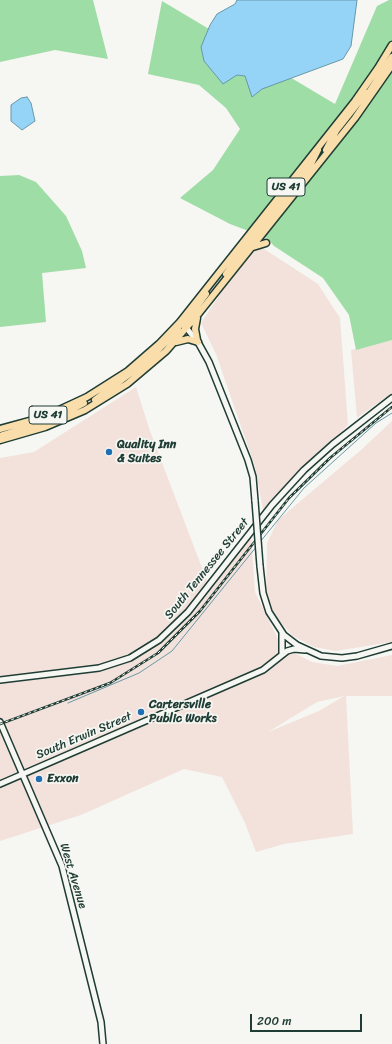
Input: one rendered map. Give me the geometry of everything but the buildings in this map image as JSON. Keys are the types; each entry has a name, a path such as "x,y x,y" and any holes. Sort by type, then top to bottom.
{"main road":[{"name":"US 41","path":"0,430 44,417 94,393 140,360 200,313 322,159 367,93 392,44"},
{"path":"367,93 392,57"},
{"name":"US 41","path":"0,440 45,427 78,413 127,384 173,344 183,325 218,274 322,142 392,65"},
{"path":"215,293 227,271 310,166 322,142"},
{"path":"252,248 266,244"},
{"path":"173,344 186,339 198,341 195,327 200,313"},
{"path":"78,413 149,359 183,325"},
{"path":"0,436 57,418 86,402 94,393"}],"street":[{"path":"183,325 198,341 209,362 248,460 253,477 262,587 266,606 282,632 305,650 324,657 342,658 357,656 392,646"},
{"name":"South Tennessee Street","path":"0,680 98,668 130,658 159,640 183,618 272,505 304,470 333,444 392,398"},
{"path":"282,632 282,654 291,650 305,650"},
{"name":"South Erwin Street","path":"0,784 263,670 272,664 282,654 292,641"},
{"name":"West Avenue","path":"0,722 62,866 101,1022 103,1044"}],"shaded area":[{"path":"261,247 318,284 340,318 348,425 263,510 255,467 216,354 201,323 243,259"},
{"path":"392,340 392,393 357,418 351,350"},
{"path":"136,387 150,431 210,589 251,535 255,592 280,643 294,653 312,662 337,666 392,655 392,696 346,696 353,834 284,844 256,852 245,823 222,777 184,769 81,815 0,841 0,458 34,452","holes":["344,696 319,711 268,732 317,702"]},
{"path":"392,421 392,642 336,651 314,647 293,636 266,606 267,543 278,520 361,450"}],"green space":[{"path":"0,0 93,0 108,59 55,50 0,62"},
{"path":"392,0 392,340 356,350 349,315 323,278 274,246 267,238 230,224 180,198 213,170 240,129 226,108 199,85 148,74 162,1 335,104 377,6"},
{"path":"19,175 36,182 66,216 82,251 86,268 42,273 46,322 0,327 0,176"}],"water":[{"path":"237,0 357,0 351,46 343,59 262,89 252,97 245,76 237,75 223,84 204,61 201,47 210,25 217,14 235,4"},
{"path":"27,97 31,103 35,121 22,130 11,121 11,105 21,98"}],"waterway":[{"path":"260,542 304,488 376,423 392,413"},
{"path":"68,703 139,673 172,651 257,546"}],"railway":[{"path":"0,724 110,683 158,653 200,611 289,498 330,458 392,407"}],"place":[{"name":"Quality Inn & Suites","path":"109,452"},
{"name":"Cartersville Public Works","path":"141,712"},
{"name":"Exxon","path":"39,779"}]}
